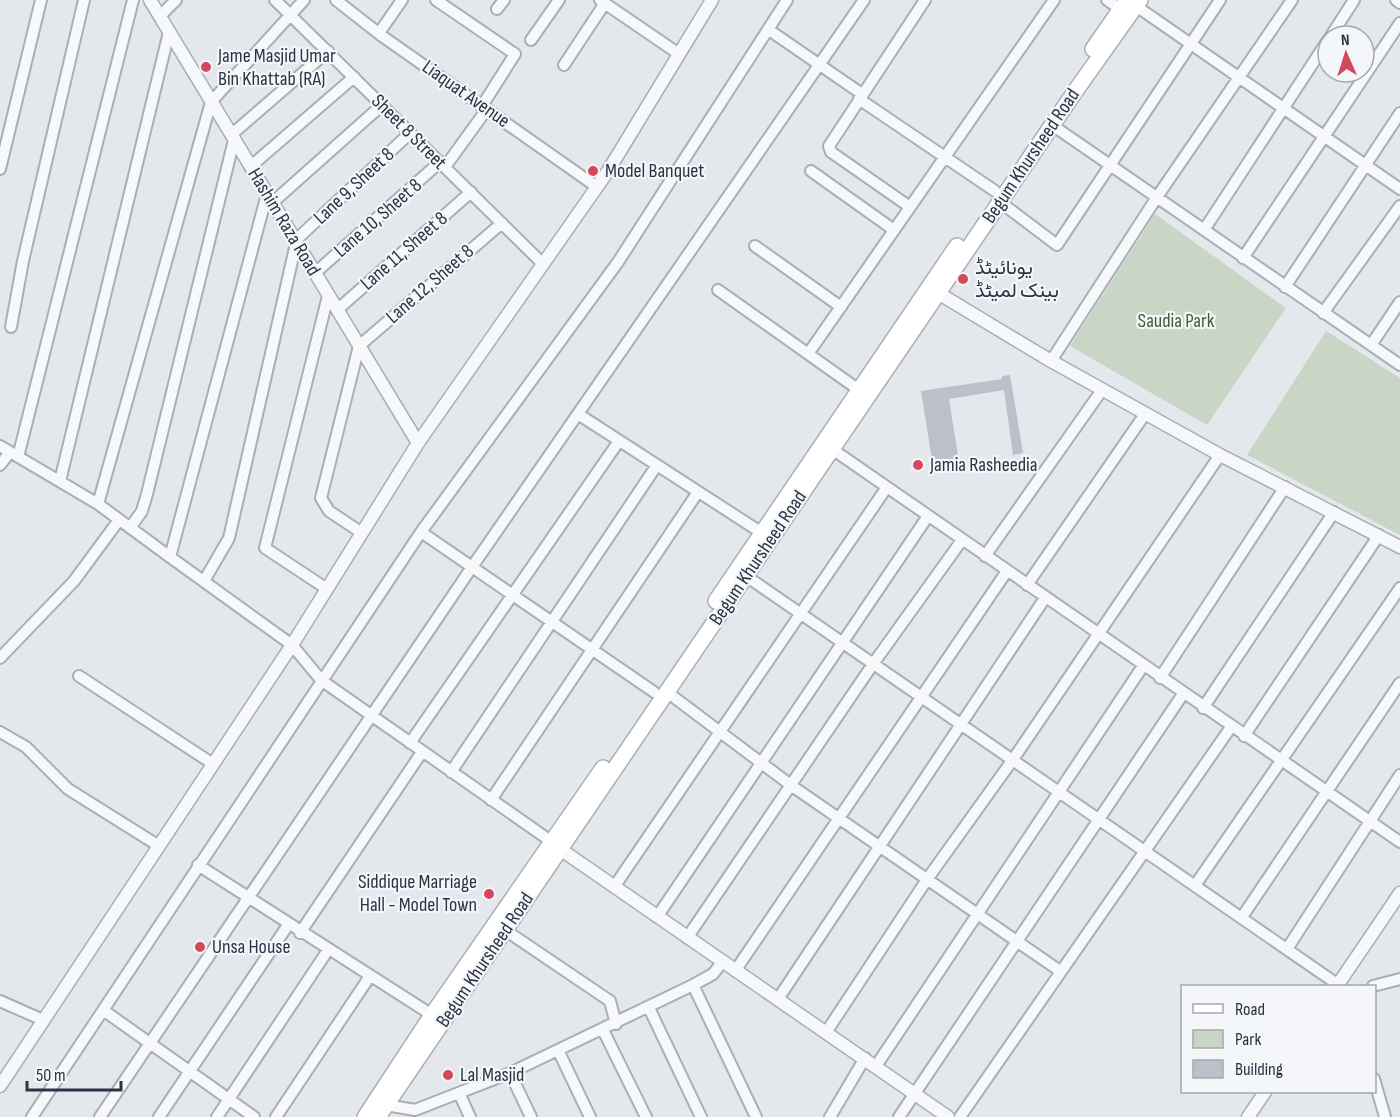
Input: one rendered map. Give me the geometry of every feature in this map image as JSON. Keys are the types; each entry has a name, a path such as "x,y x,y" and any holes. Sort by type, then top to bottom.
{"main road":[{"name":"Begum Khursheed Road","path":"365,1117 432,1015 556,846 701,632 762,533 938,293 998,196 1052,125 1131,4"},
{"name":"Begum Khursheed Road","path":"701,632 746,576 832,449 859,390 998,196 1131,4"},
{"name":"Begum Khursheed Road","path":"382,1111 505,930 556,846"}],"street":[{"path":"0,169 41,0"},
{"path":"11,327 23,261 84,0"},
{"path":"0,465 9,452 133,0"},
{"name":"Hashim Raza Road","path":"150,0 418,442"},
{"path":"160,16 176,0"},
{"name":"Sheet 8 Street","path":"275,0 543,264"},
{"path":"98,504 211,102 292,16 304,0"},
{"name":"Liaquat Avenue","path":"336,0 597,187"},
{"path":"379,33 402,0"},
{"name":"Lane 10, Sheet 8","path":"315,273 443,165 484,107 515,54 436,0"},
{"path":"531,40 559,0"},
{"path":"0,1086 292,645 418,442 597,187 712,0"},
{"path":"32,1117 421,532 618,262 787,0"},
{"path":"100,1117 472,567 864,0"},
{"path":"910,207 829,149 830,143 925,0"},
{"path":"808,354 1054,0"},
{"path":"1107,0 1131,4 1400,189"},
{"path":"768,30 820,64 861,97 998,196 1057,244 1220,0"},
{"path":"1051,362 1157,197 1292,0"},
{"path":"1339,24 1354,0"},
{"path":"1396,0 1400,3"},
{"path":"564,65 602,2 679,54"},
{"path":"1243,258 1400,23"},
{"path":"60,481 169,32"},
{"path":"130,528 142,511 147,494 232,138 328,51"},
{"path":"1204,230 1316,59"},
{"path":"250,167 354,77"},
{"path":"170,557 269,198 382,105"},
{"path":"1285,287 1400,113"},
{"path":"1052,125 1400,365"},
{"name":"Lane 9, Sheet 8","path":"297,239 410,133"},
{"path":"811,171 894,230"},
{"name":"Lane 11, Sheet 8","path":"337,310 471,192"},
{"path":"1323,313 1400,206"},
{"name":"Lane 12, Sheet 8","path":"359,346 502,223"},
{"path":"204,582 229,538 297,239"},
{"path":"755,246 841,307"},
{"path":"718,290 859,390"},
{"path":"938,293 1051,362 1145,414 1400,547"},
{"path":"327,589 265,548 328,296"},
{"path":"1371,345 1400,302"},
{"path":"359,346 321,498 329,511 362,533"},
{"path":"986,556 1102,390"},
{"path":"578,414 762,533"},
{"path":"1027,585 1145,414"},
{"path":"410,743 619,441"},
{"path":"832,449 1203,708 1400,842"},
{"path":"9,452 98,504 292,645 321,680 687,938 826,1031 948,1117"},
{"path":"826,1031 928,878 1014,758 1220,455"},
{"path":"451,772 657,465"},
{"path":"614,887 886,487"},
{"path":"1161,678 1285,487"},
{"path":"491,800 698,492"},
{"path":"1203,708 1334,512"},
{"path":"657,917 928,516"},
{"path":"0,658 74,581 119,520"},
{"path":"421,532 592,650 720,732 792,786 1060,971"},
{"path":"1244,736 1378,535"},
{"path":"687,938 873,664 962,540"},
{"path":"735,970 1006,571"},
{"path":"746,576 1196,884 1337,985"},
{"path":"1196,884 1400,588"},
{"path":"778,999 1045,598"},
{"path":"876,1066 1143,666"},
{"path":"79,676 213,764"},
{"path":"1242,917 1400,683"},
{"path":"899,1117 1183,694"},
{"path":"960,1117 1231,727"},
{"path":"0,732 26,747 68,789 159,846"},
{"path":"300,933 422,752"},
{"path":"1287,949 1400,775"},
{"path":"198,865 300,933 432,1015"},
{"path":"1339,985 1400,893"},
{"path":"159,1117 288,925"},
{"path":"505,930 610,1001 616,1024"},
{"path":"217,1117 328,950"},
{"path":"382,1111 417,1113 510,1073 693,985 713,974 722,962"},
{"path":"276,1117 370,976"},
{"path":"1376,986 1400,979"},
{"path":"693,985 756,1117"},
{"path":"0,1001 44,1020"},
{"path":"649,1008 700,1117"},
{"path":"103,1010 254,1117"},
{"path":"603,1030 646,1117"},
{"path":"558,1050 590,1117"},
{"path":"830,1117 865,1058"},
{"path":"510,1073 531,1117"},
{"path":"1376,1084 1386,1117"},
{"path":"459,1093 470,1117"},
{"path":"1248,1117 1264,1093"}],"green space":[{"name":"Saudia Park","path":"1155,214 1286,308 1207,425 1070,346"},
{"path":"1326,331 1400,378 1400,535 1247,455"}],"building":[{"path":"1010,375 1023,453 1013,455 1004,390 949,399 959,462 933,466 921,391 1002,379 1002,376"}],"place":[{"name":"Jame Masjid Umar Bin Khattab (RA)","path":"206,67"},
{"name":"Model Banquet","path":"593,171"},
{"name":"یونائیٹڈ بینک لمیٹڈ","path":"963,279"},
{"name":"Jamia Rasheedia","path":"918,465"},
{"name":"Siddique Marriage Hall - Model Town","path":"489,894"},
{"name":"Unsa House","path":"200,947"},
{"name":"Lal Masjid","path":"448,1075"}]}
